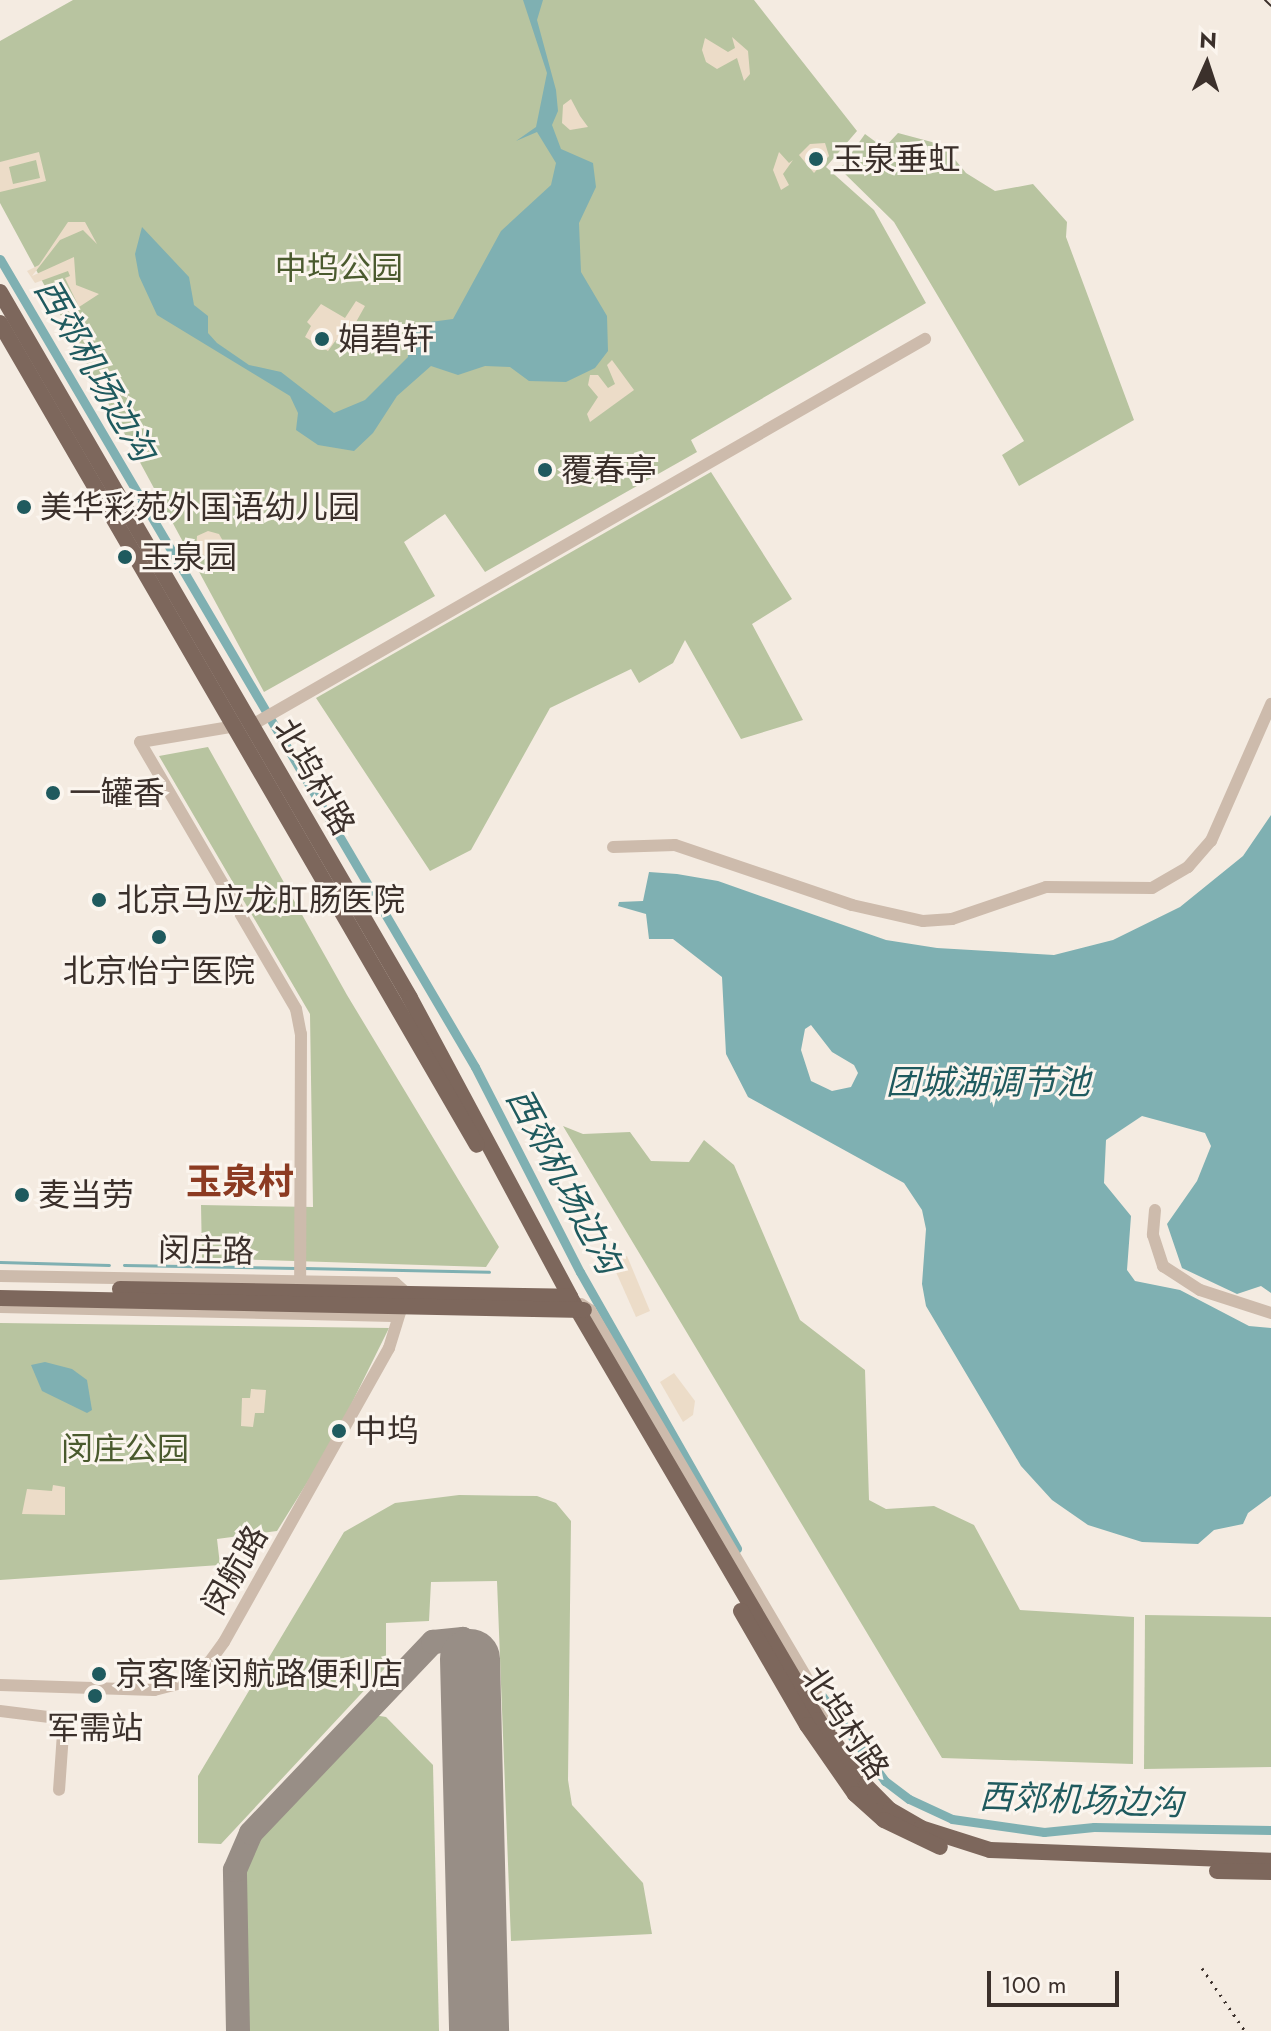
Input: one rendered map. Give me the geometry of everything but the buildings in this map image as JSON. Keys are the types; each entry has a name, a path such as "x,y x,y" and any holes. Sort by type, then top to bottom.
{"main road":[{"name":"北坞村路","path":"0,292 258,721 573,1305 807,1725 855,1794 884,1820 917,1838 989,1860 1271,1872"},
{"name":"北坞村路","path":"0,323 258,721"},
{"name":"闵庄路","path":"0,1288 573,1305"},
{"name":"闵庄路","path":"0,1298 405,1300"},
{"name":"北坞村路","path":"573,1305 833,1744 890,1810 956,1842 1021,1853 1271,1861"}],"street":[{"path":"300,1273 301,1034 296,1009 140,742 258,721 925,339"},
{"path":"613,847 675,845 852,905 923,921 952,919 1046,887 1152,888 1188,867 1211,841 1271,704"},
{"path":"1155,1210 1153,1235 1163,1266 1200,1290 1271,1313"},
{"name":"闵庄路","path":"0,1276 300,1273 395,1283 405,1300 393,1316 0,1307"},
{"name":"闵航路","path":"0,1685 154,1690 197,1679 224,1642 343,1432 389,1348 405,1300"},
{"path":"0,1711 64,1719 59,1790"}],"green space":[{"name":"中坞公园","path":"73,0 754,0 857,131 826,167 874,210 926,303 691,440 697,452 485,572 445,514 404,542 435,596 264,692 0,203 0,41"},
{"path":"898,133 943,145 966,173 995,191 1033,184 1067,222 1066,237 1134,420 1019,486 1002,455 1024,441 894,222 840,169 865,134 884,148"},
{"path":"711,472 792,599 752,624 803,720 741,739 685,640 673,663 639,683 631,669 550,708 471,850 430,871 316,698"},
{"path":"208,747 347,995 499,1247 486,1267 202,1258 201,1205 313,1207 310,1014 159,756"},
{"path":"563,1126 583,1134 630,1132 651,1161 689,1162 704,1140 734,1165 800,1320 865,1370 869,1500 886,1509 934,1506 974,1525 1020,1610 1134,1617 1133,1764 942,1758"},
{"name":"闵庄公园","path":"0,1323 389,1328 333,1441 277,1531 217,1539 220,1565 0,1580"},
{"path":"459,1495 537,1496 556,1503 571,1521 568,1780 572,1805 643,1883 652,1934 511,1941 497,1581 431,1582 429,1621 386,1623 386,1667 221,1844 198,1843 198,1776 344,1532 395,1503"},
{"path":"1145,1615 1271,1617 1271,1767 1144,1769"},
{"path":"374,1715 386,1717 433,1765 439,2031 245,2031 242,1886 255,1842 266,1824"}],"shaded area":[{"path":"732,37 748,51 750,74 744,81 737,58 717,69 706,62 702,50 705,38 728,52 735,48"},
{"path":"571,99 588,127 570,130 562,123 563,105"},
{"path":"825,143 829,156 814,173 799,155 810,144"},
{"path":"39,152 46,181 0,192 0,162","holes":["36,160 40,178 13,184 9,167"]},
{"path":"779,152 789,163 793,160 783,174 789,185 781,190 773,170"},
{"path":"68,222 85,222 97,244 83,230 60,240 32,276 74,257 76,285 99,294 79,307 65,278 70,276 68,271 35,283 27,271 39,265"},
{"path":"356,301 365,306 351,331 369,341 361,355 336,340 328,351 305,337 311,326 307,322 321,304 345,318"},
{"path":"612,360 634,390 590,422 587,414 598,397 588,385 590,375 598,375 608,388 615,384 607,365"},
{"path":"208,531 219,534 228,550 229,558 220,568 196,549 197,536"},
{"path":"627,1256 650,1311 636,1317 612,1263"},
{"path":"674,1373 695,1401 693,1415 683,1422 660,1382"},
{"path":"251,1389 266,1390 264,1413 255,1413 253,1427 241,1426 242,1398 250,1398"},
{"path":"53,1485 65,1487 65,1515 22,1514 27,1489 52,1491"}],"water":[{"path":"523,0 543,0 537,20 556,90 558,111 552,125 561,149 593,163 596,187 579,223 581,272 607,316 608,351 595,368 566,382 529,381 510,367 485,366 458,375 431,366 397,396 373,433 354,451 318,445 296,430 298,413 290,396 157,315 139,276 135,254 142,227 189,277 194,305 208,316 208,333 217,343 249,365 281,372 334,413 365,400 408,357 408,340 423,323 453,319 501,231 551,185 556,163 537,132 516,141 536,127 547,73"},
{"name":"团城湖调节池","path":"1271,815 1271,1293 1261,1286 1237,1294 1182,1268 1167,1224 1197,1181 1211,1146 1205,1133 1142,1116 1106,1140 1104,1183 1131,1216 1127,1270 1135,1281 1180,1290 1249,1326 1271,1328 1271,1496 1248,1513 1243,1524 1214,1530 1198,1544 1142,1542 1088,1525 1052,1500 1021,1466 926,1306 922,1284 926,1229 922,1210 904,1183 748,1097 726,1054 722,977 673,939 649,939 646,914 618,906 619,902 643,901 649,872 677,874 718,881 886,940 937,948 1054,955 1113,940 1180,907 1243,856","holes":["811,1025 832,1052 854,1065 858,1073 851,1087 832,1091 811,1081 801,1050 805,1029"]},
{"path":"45,1362 72,1369 87,1380 92,1410 87,1413 42,1391 31,1365"}],"waterway":[{"name":"西郊机场边沟","path":"0,259 475,1067 580,1272 737,1548"},
{"path":"0,1262 109,1265"},
{"path":"124,1265 296,1268"},
{"path":"304,1268 489,1272"},
{"name":"西郊机场边沟","path":"822,1696 885,1781 909,1799 952,1819 1044,1832 1094,1827 1271,1830"}],"taxiway":[{"path":"238,2031 235,1870 251,1833 433,1642 463,1639 470,1659"}],"runway":[{"path":"470,1659 479,2031"}],"tram line":[{"path":"1265,0 1271,6"}],"railway":[{"path":"1202,1968 1245,2031"}],"place":[{"name":"玉泉垂虹","path":"816,159"},
{"name":"娟碧轩","path":"322,339"},
{"name":"覆春亭","path":"545,470"},
{"name":"美华彩苑外国语幼儿园","path":"24,507"},
{"name":"玉泉园","path":"125,557"},
{"name":"一罐香","path":"53,793"},
{"name":"北京马应龙肛肠医院","path":"99,900"},
{"name":"北京怡宁医院","path":"159,937"},
{"name":"麦当劳","path":"22,1195"},
{"name":"中坞","path":"339,1431"},
{"name":"京客隆闵航路便利店","path":"99,1674"},
{"name":"军需站","path":"95,1696"}],"district":[{"name":"玉泉村","path":"240,1182"}]}
